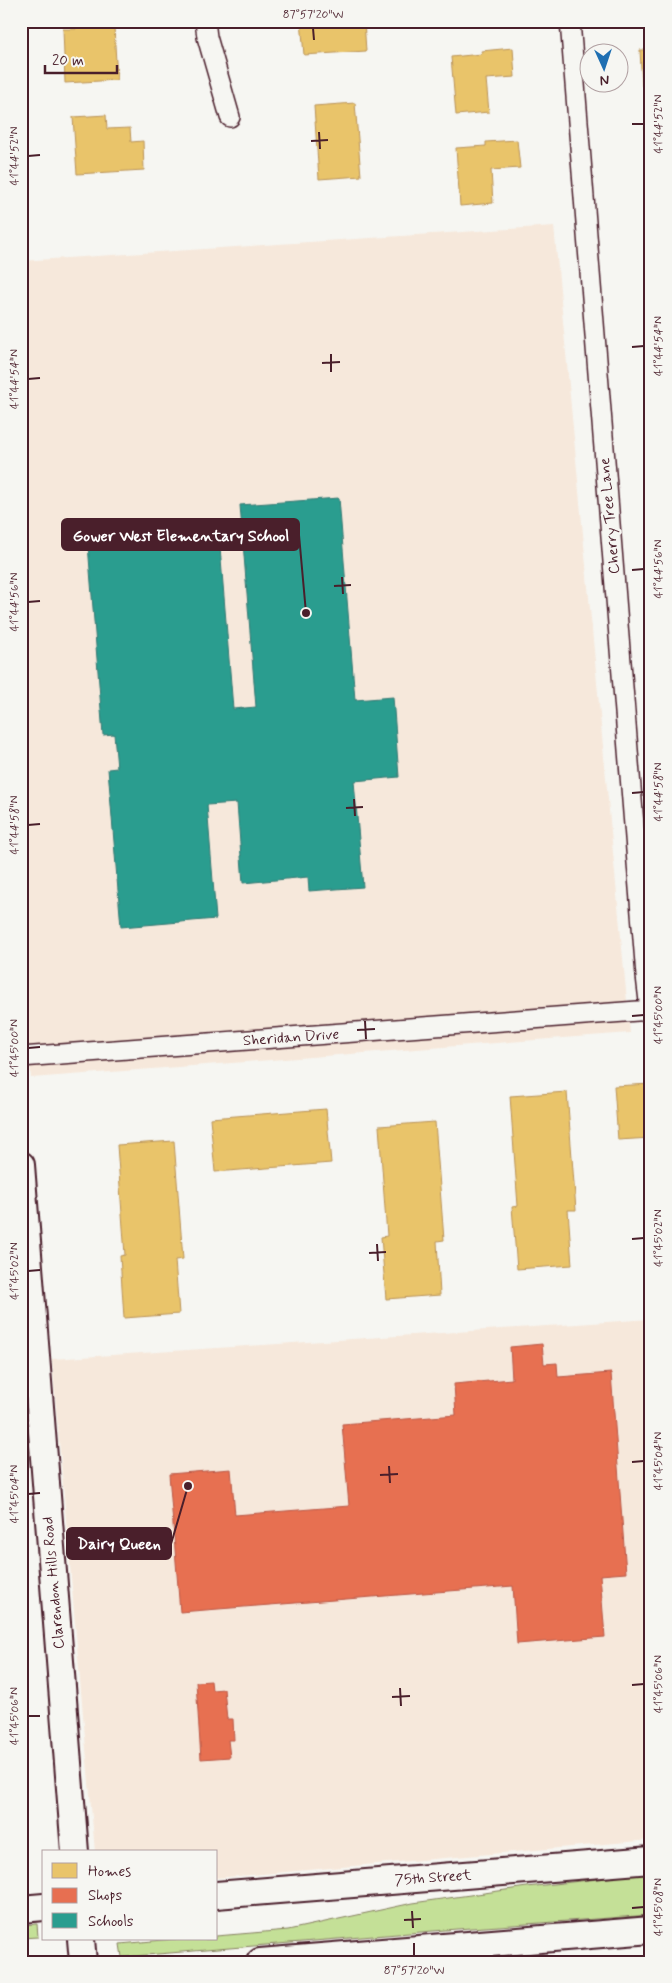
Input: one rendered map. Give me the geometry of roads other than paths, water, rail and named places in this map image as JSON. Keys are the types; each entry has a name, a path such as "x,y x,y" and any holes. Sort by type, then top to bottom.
{"main road":[{"name":"Clarendon Hills Road","path":"21,1166 75,1850"},
{"name":"75th Street","path":"218,1895 651,1860"},
{"path":"21,1909 42,1908"},
{"path":"260,1962 651,1930"},
{"path":"81,1940 82,1962"}],"street":[{"path":"205,21 207,37 230,117"},
{"name":"Cherry Tree Lane","path":"570,21 650,1010"},
{"name":"Sheridan Drive","path":"21,1058 650,1010"}],"place":[{"name":"Gower West Elementary School","path":"306,613"},
{"name":"Dairy Queen","path":"188,1486"}]}
